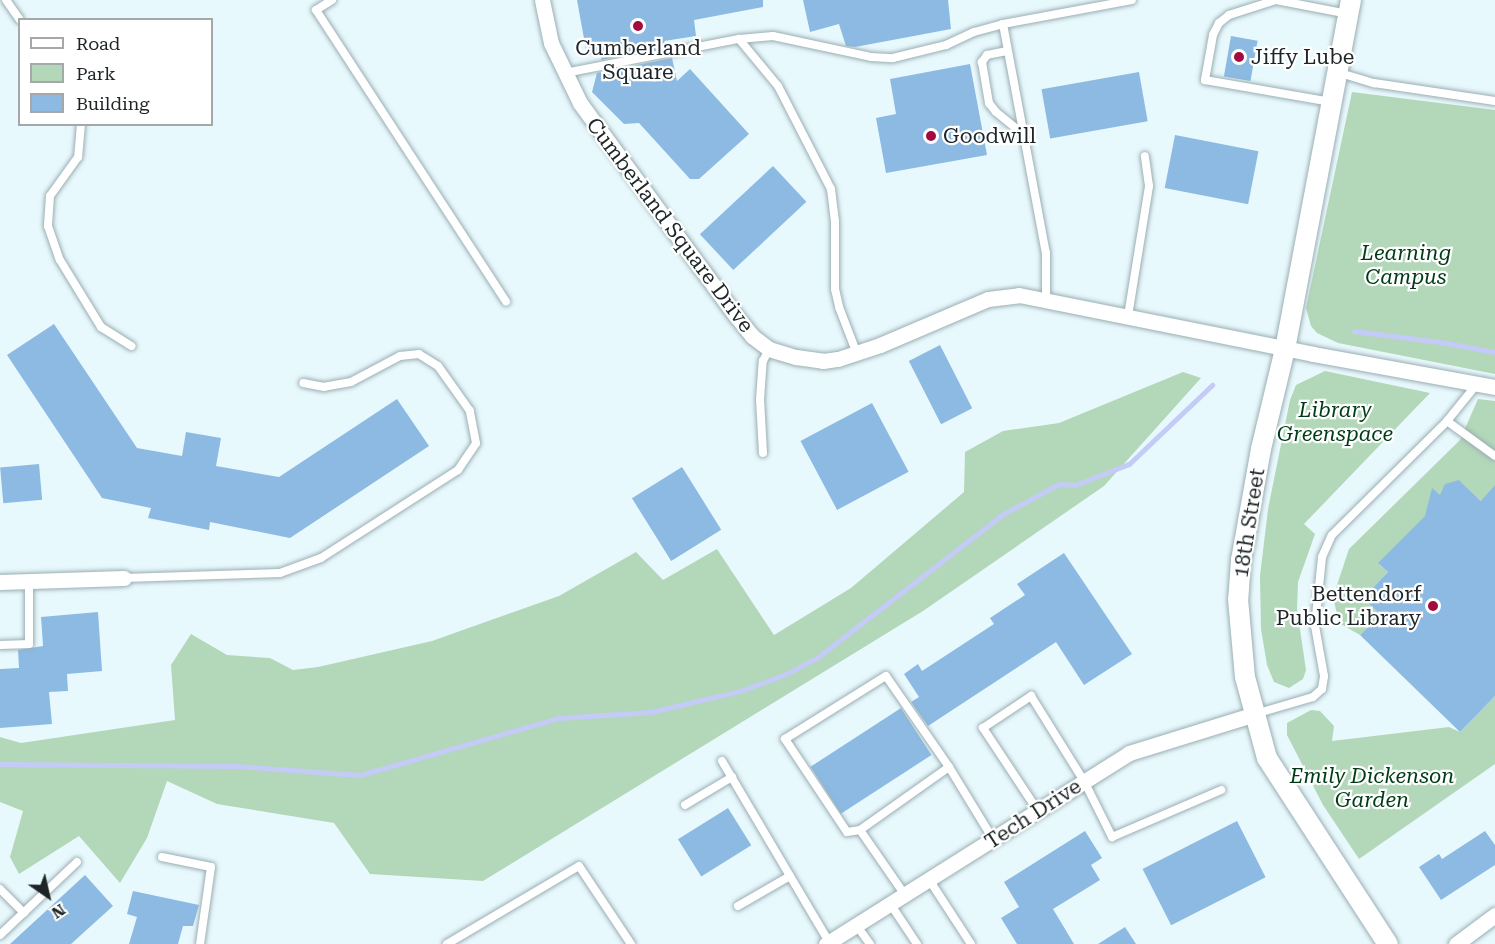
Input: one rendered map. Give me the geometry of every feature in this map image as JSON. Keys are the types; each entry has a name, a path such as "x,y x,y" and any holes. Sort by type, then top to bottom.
{"street":[{"name":"Cumberland Square Drive","path":"542,0 551,43 580,103 736,316 752,336 769,349 796,357 823,360 857,354 988,299 1018,295 1285,349 1495,387"},
{"name":"18th Street","path":"1349,7 1285,349 1261,449 1240,570 1238,599 1245,677 1267,758 1388,944"},
{"path":"0,582 124,578"},
{"name":"Tech Drive","path":"828,943 930,881 1129,753 1255,714"},
{"path":"1456,944 1495,915"}],"lane":[{"path":"6,0 19,18"},
{"path":"332,0 316,10 506,301"},
{"path":"564,74 739,39 773,36 871,57 893,58 946,45 974,32 1003,24 1132,0"},
{"path":"1331,102 1205,80 1213,35 1219,23 1229,15 1276,0 1349,7"},
{"path":"1003,24 1046,253 1046,299"},
{"path":"739,39 778,86 831,189 835,221 835,289 839,307 857,354"},
{"path":"1007,51 987,55 982,62 989,103 996,112 1022,133"},
{"path":"1337,72 1374,83 1495,101"},
{"path":"81,126 78,156 50,196 48,226 60,260 101,327 131,346"},
{"path":"1128,316 1149,186 1145,156"},
{"path":"762,453 760,400 763,361 769,349"},
{"path":"124,578 280,573 321,558 458,470 476,443 470,411 438,366 419,354 400,356 351,382 324,387 303,383"},
{"path":"1255,714 1313,697 1322,689 1324,676 1315,626 1322,557 1332,535 1447,421 1477,384"},
{"path":"1447,421 1495,456"},
{"path":"0,645 29,644 29,581"},
{"path":"949,768 860,830 846,832 785,739 886,676 890,678 949,768 993,839"},
{"path":"1038,810 983,728 1030,696 1084,781 1112,837 1221,790"},
{"path":"722,761 828,943"},
{"path":"685,805 732,777"},
{"path":"860,830 906,896"},
{"path":"162,857 211,867 200,944"},
{"path":"0,935 77,862"},
{"path":"447,944 579,866 631,944"},
{"path":"738,906 790,876"},
{"path":"930,881 971,944"},
{"path":"0,889 24,912"},
{"path":"891,905 917,944"},
{"path":"857,926 870,944"}],"green space":[{"name":"Learning Campus","path":"1352,92 1495,110 1495,374 1338,343 1317,333 1311,326 1306,308"},
{"name":"Library Greenspace","path":"1325,371 1430,393 1304,524 1315,534 1298,582 1297,609 1306,670 1303,679 1289,688 1274,682 1267,665 1261,629 1260,576 1268,509 1290,400 1296,385"},
{"path":"1183,372 1201,378 1104,486 923,611 483,881 370,874 334,823 217,804 167,781 147,838 120,883 79,836 19,874 10,857 23,811 0,802 0,737 21,743 175,720 171,665 191,634 227,655 270,658 293,670 318,667 432,641 559,596 636,552 663,580 717,549 774,635 851,588 964,492 965,452 1003,431 1059,423"},
{"path":"1478,399 1495,401 1495,514 1460,481 1379,564 1388,572 1363,598 1381,615 1360,635 1339,623 1333,597 1349,549 1460,440"},
{"name":"Emily Dickenson Garden","path":"1495,696 1495,764 1359,859 1323,805 1287,735 1287,723 1311,710 1320,711 1334,726 1332,741 1449,727 1460,732"}],"building":[{"path":"577,0 763,0 763,7 694,20 696,36 664,41 669,47 601,60 603,52 587,55"},
{"path":"803,0 948,0 951,29 855,47 846,46 839,24 810,32"},
{"path":"1231,36 1258,41 1250,81 1224,76"},
{"path":"672,58 677,81 690,69 749,134 699,179 690,179 639,123 624,124 592,92 597,73"},
{"name":"Goodwill","path":"970,64 987,155 886,173 876,118 896,114 890,79"},
{"path":"1139,72 1148,121 1050,138 1042,89"},
{"path":"1175,135 1258,151 1248,204 1165,188"},
{"path":"773,166 806,202 733,270 700,234"},
{"path":"54,324 137,448 182,456 186,432 221,438 216,466 279,477 397,399 429,446 290,538 210,522 209,530 148,518 151,508 102,498 7,355"},
{"path":"940,345 972,408 941,424 909,361"},
{"path":"872,403 909,472 837,510 800,441"},
{"path":"39,464 42,500 3,503 0,467"},
{"path":"682,467 721,530 671,561 632,498"},
{"name":"Bettendorf Public Library","path":"1459,480 1481,501 1495,485 1495,696 1460,732 1360,635 1381,615 1363,598 1388,572 1378,563 1425,516 1432,488 1440,495 1445,484"},
{"path":"1064,553 1132,654 1084,685 1056,642 928,726 911,702 919,697 904,674 918,664 922,671 994,624 990,618 1025,595 1017,584"},
{"path":"98,612 102,671 67,674 68,691 49,692 52,724 0,728 0,669 19,668 18,650 43,646 41,617"},
{"path":"901,708 931,755 841,814 810,767"},
{"path":"728,808 751,845 701,877 678,839"},
{"path":"1237,821 1266,877 1171,925 1143,869"},
{"path":"1085,831 1102,858 1091,865 1100,880 1053,909 1074,944 1017,944 1001,918 1019,907 1004,882"},
{"path":"1485,831 1495,845 1495,865 1441,900 1419,867 1439,854 1442,859"},
{"path":"85,875 113,906 71,944 10,944"},
{"path":"133,891 199,905 193,926 183,926 178,944 129,944 137,917 127,914"},
{"path":"1125,927 1136,944 1098,944"}],"waterway":[{"path":"1354,331 1495,352"},
{"path":"0,764 237,766 360,775 559,718 651,712 740,691 786,674 818,657 1003,514 1059,484 1075,485 1129,464 1212,385"}],"place":[{"name":"Cumberland Square","path":"638,26"},
{"name":"Jiffy Lube","path":"1239,57"},
{"name":"Goodwill","path":"931,136"},
{"name":"Bettendorf Public Library","path":"1433,606"}]}
